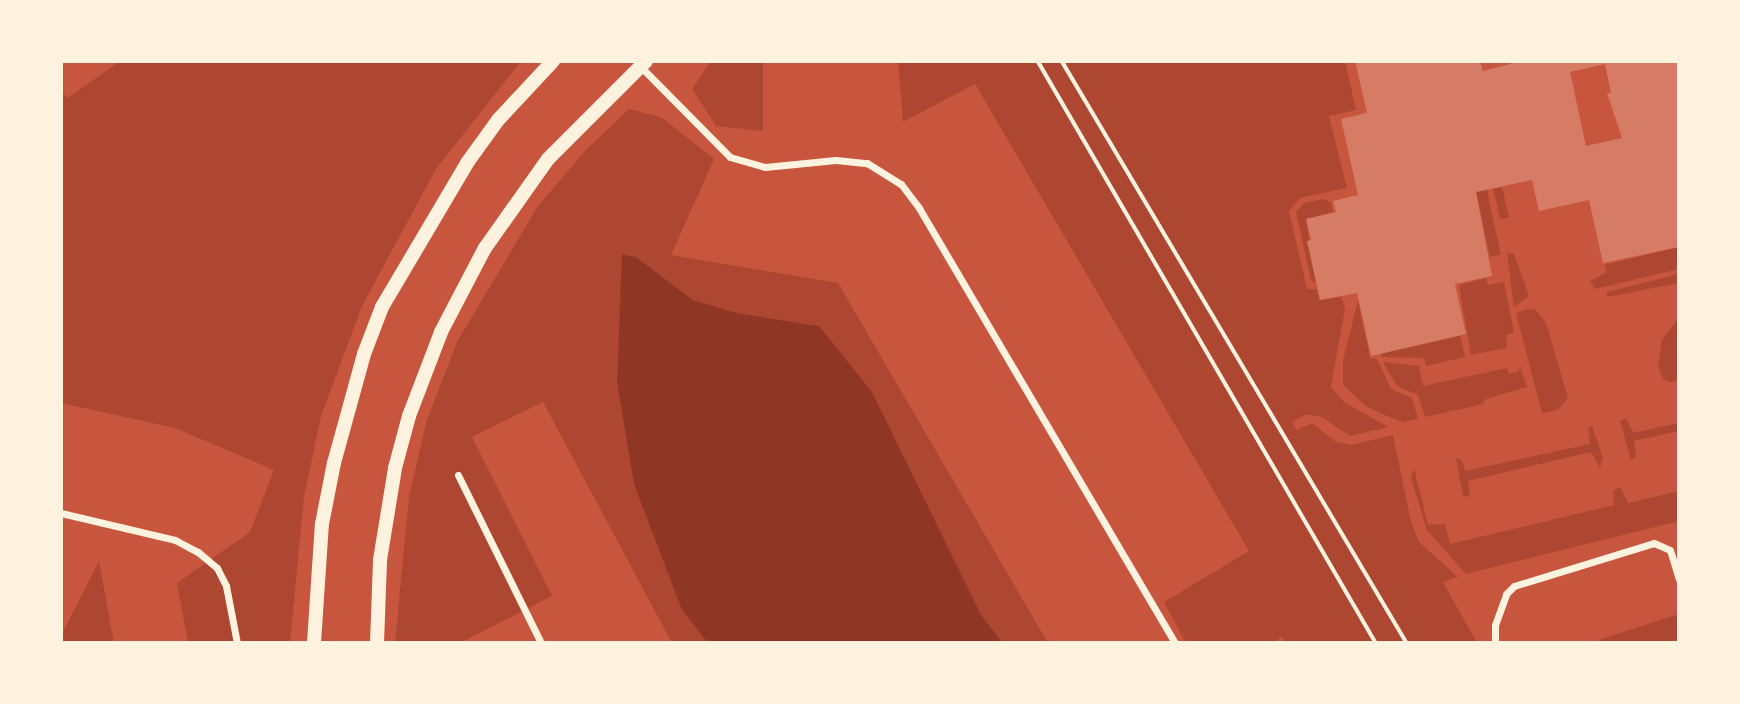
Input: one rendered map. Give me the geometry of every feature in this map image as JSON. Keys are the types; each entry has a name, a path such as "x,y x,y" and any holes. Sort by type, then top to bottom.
{"main road":[{"path":"314,643 322,524 334,463 364,354 382,307 467,163 498,120 553,61"},
{"path":"377,643 380,560 395,468 441,332 485,248 539,170 641,63"}],"street":[{"path":"641,63 730,157 765,167 836,160 867,163 901,184 919,208 1174,643"},
{"path":"458,475 541,643"},
{"path":"61,513 175,541 198,552 217,568 226,586 237,643"},
{"path":"1495,643 1495,625 1506,594 1514,586 1654,543 1670,550 1679,579"}],"path":[{"path":"1038,61 1376,643"},
{"path":"1062,61 1407,643"}],"shaded area":[{"path":"120,61 521,61 436,169 362,306 321,416 304,496 290,643 188,643 177,583 250,532 274,470 175,428 61,403 61,91 68,98"},
{"path":"711,61 763,61 763,131 716,126 692,89"},
{"path":"898,61 1345,61 1356,110 1329,116 1347,188 1300,198 1289,211 1307,289 1317,289 1320,300 1341,297 1345,308 1331,387 1344,402 1388,427 1350,436 1320,416 1304,415 1292,422 1297,430 1312,423 1336,442 1352,445 1393,435 1411,522 1419,542 1458,577 1443,582 1477,643 1285,643 1282,637 1272,643 1186,643 1164,602 1249,551 975,84 903,122"},
{"path":"629,109 661,117 714,159 671,255 838,283 1048,643 1003,643 981,615 819,326 737,313 693,300 636,257 623,254 617,382 682,610 708,643 672,643 543,402 472,437 552,596 460,643 395,643 409,497 426,423 457,342 538,206 585,151"},
{"path":"1502,187 1509,217 1500,219 1493,189"},
{"path":"1487,190 1501,255 1490,257 1476,192"},
{"path":"1324,199 1331,203 1333,212 1306,219 1316,283 1311,280 1296,212 1304,203"},
{"path":"1679,247 1679,269 1595,289 1590,281 1607,272 1604,265"},
{"path":"1507,253 1514,254 1529,296 1514,307"},
{"path":"622,254 636,257 693,300 737,313 819,326 872,392 981,615 1003,643 708,643 682,610 634,484 617,382"},
{"path":"1679,274 1679,283 1607,297 1607,292"},
{"path":"1486,278 1488,285 1504,282 1514,333 1506,335 1507,348 1471,355 1459,285"},
{"path":"1358,300 1370,358 1377,359 1391,389 1412,398 1418,419 1403,422 1389,417 1366,406 1343,385 1343,361"},
{"path":"1527,309 1536,310 1546,323 1568,398 1558,410 1542,413 1516,313"},
{"path":"1679,318 1679,380 1670,382 1663,379 1658,366 1662,340"},
{"path":"1460,336 1465,357 1426,366 1424,358 1382,357 1382,353"},
{"path":"1383,362 1419,366 1423,386 1507,368 1509,374 1519,371 1520,366 1527,387 1486,399 1483,404 1425,417 1418,395 1397,386"},
{"path":"1626,418 1633,433 1679,423 1679,431 1634,441 1636,456 1631,460 1620,421"},
{"path":"1592,426 1603,458 1600,468 1591,452 1468,481 1470,496 1463,497 1456,458 1462,460 1465,471 1590,444 1588,428"},
{"path":"1414,468 1428,525 1445,524 1450,544 1614,505 1613,491 1620,487 1628,503 1679,491 1679,521 1466,574 1427,530 1411,478"},
{"path":"99,561 114,643 61,643 61,636"},
{"path":"1679,614 1679,643 1594,643 1601,639"}],"building":[{"path":"1355,61 1480,61 1483,71 1521,61 1679,61 1679,247 1603,263 1589,200 1539,211 1532,180 1476,192 1492,276 1455,284 1466,334 1371,356 1357,293 1320,300 1307,241 1311,240 1306,219 1336,212 1333,201 1358,195 1341,119 1367,113","holes":["1605,64 1611,93 1607,93 1622,138 1586,146 1570,72"]}]}
